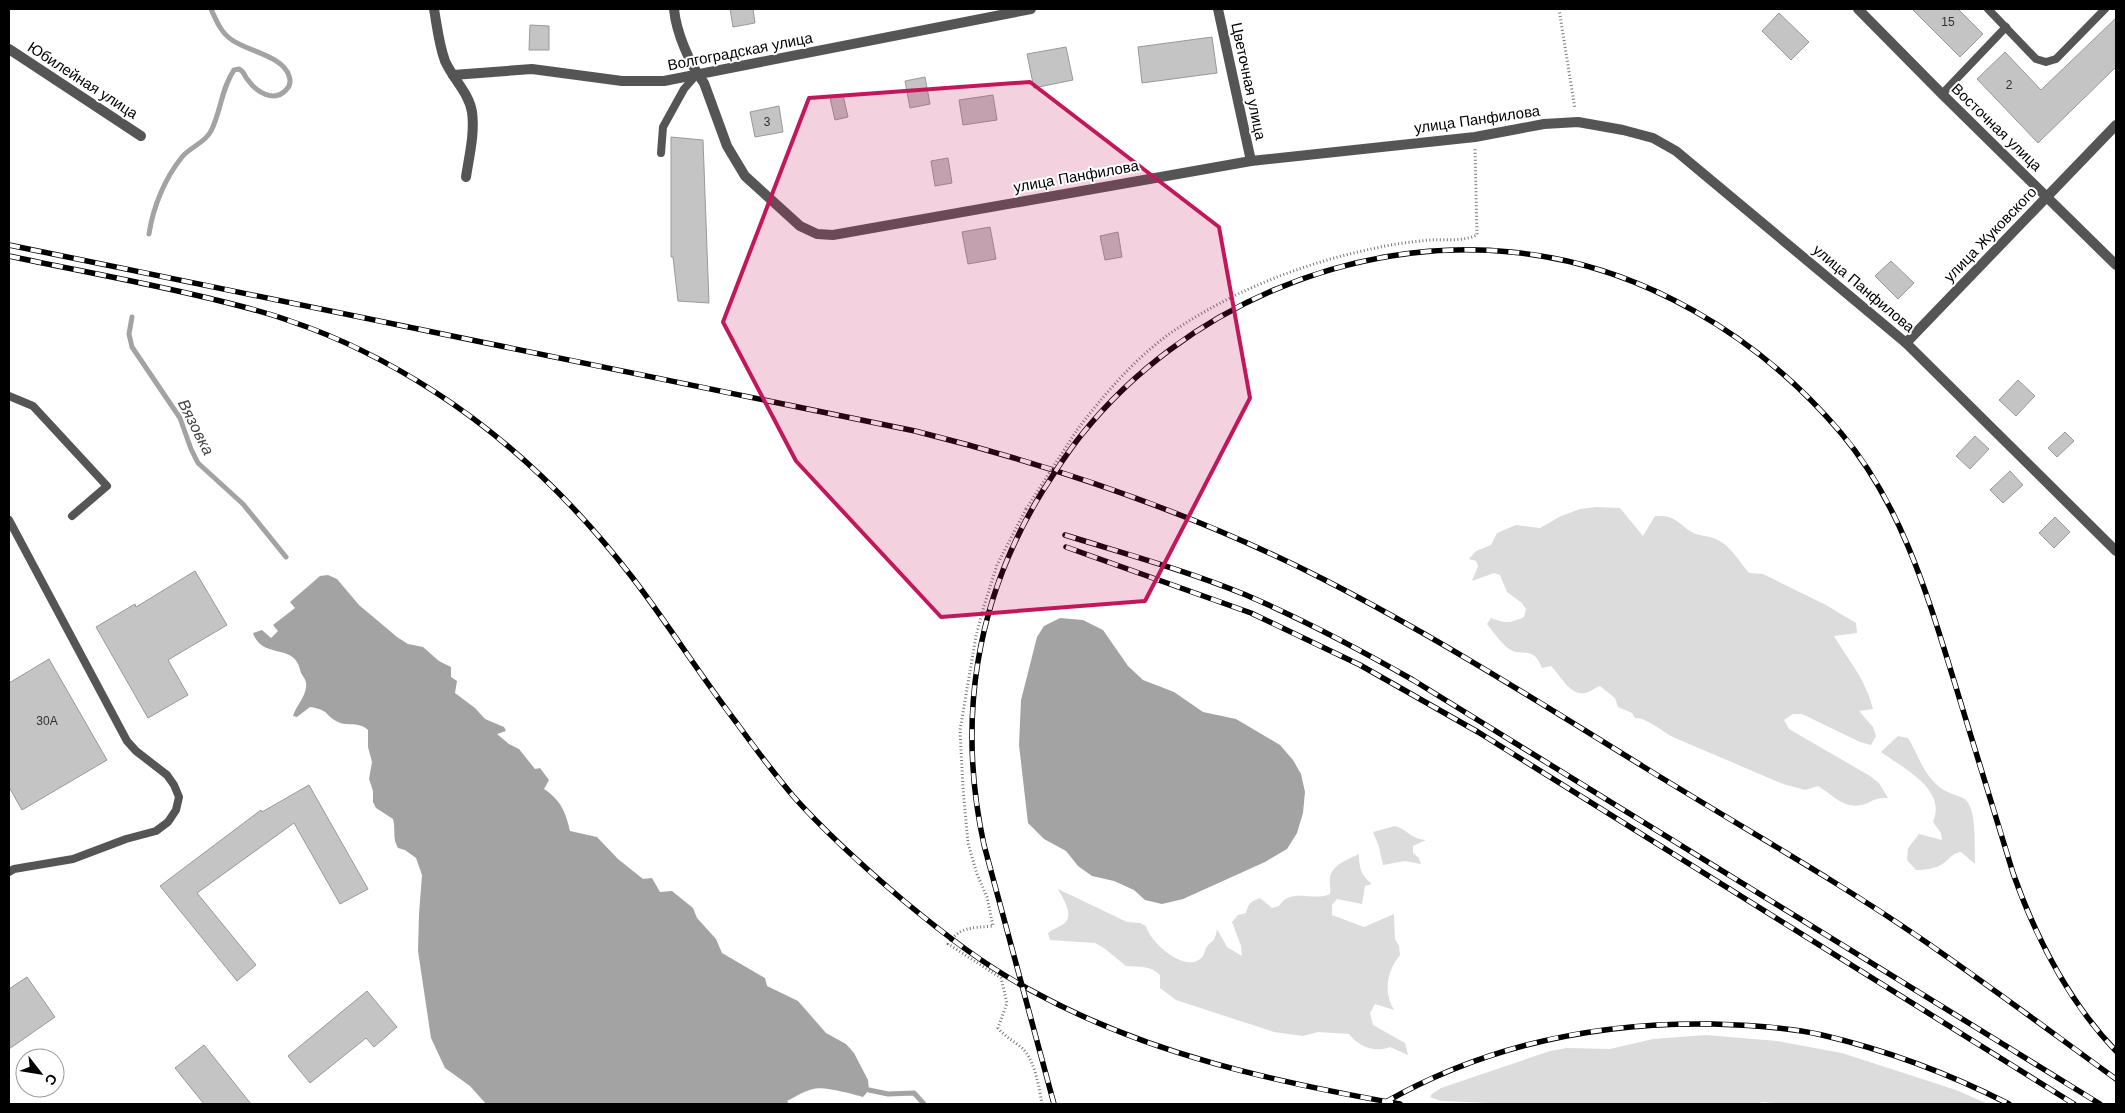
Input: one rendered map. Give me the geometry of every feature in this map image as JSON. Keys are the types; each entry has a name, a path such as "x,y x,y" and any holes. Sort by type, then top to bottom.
{"street":[{"path":"434,9 441,50 472,111 473,127 466,177"},
{"name":"улица Панфилова","path":"674,9 675,23 697,74 704,83 727,146 745,176 800,226 817,234 833,235 1251,160 1475,137 1522,127 1578,122 1637,133 1665,143 1906,343 2116,551"},
{"name":"Волгоградская улица","path":"453,75 532,70 643,83 664,81 1031,9"},
{"name":"Цветочная улица","path":"1218,9 1251,160"},
{"name":"Восточная улица","path":"1858,9 2116,265"},
{"name":"Юбилейная улица","path":"9,49 141,136"},
{"name":"улица Жуковского","path":"1906,343 2116,125"}],"lane":[{"path":"1988,9 2036,59 2046,62 2056,59 2105,9"},
{"path":"1942,94 2006,27"},
{"path":"661,153 662,127 684,89 697,74"},
{"path":"9,396 33,406 107,486 72,516"},
{"path":"9,520 127,741 136,751 166,774 174,785 179,797 176,810 168,822 156,831 126,839 73,859 14,869 9,872"}],"path":[{"path":"1558,9 1578,122"},
{"path":"1042,1104 1029,1056 998,1028 1007,1003 1001,978 948,944 954,936 964,929 993,926 987,897 977,874 968,842 962,788 960,730 976,636 997,565 1026,509 1077,430 1107,393 1138,360 1180,327 1237,295 1287,273 1328,258 1379,247 1430,240 1468,239 1477,235 1475,137"}],"highlighted area":[{"path":"1030,82 1219,227 1250,398 1145,601 941,617 796,461 723,322 809,98"}],"shaded area":[{"path":"1596,507 1620,508 1643,536 1655,516 1671,518 1693,533 1713,538 1726,545 1749,573 1763,574 1826,605 1856,623 1857,633 1834,636 1862,680 1870,699 1873,709 1859,711 1873,727 1876,736 1871,745 1860,742 1802,714 1793,714 1784,720 1789,729 1870,776 1879,783 1888,798 1879,798 1855,806 1843,803 1818,786 1805,790 1783,784 1675,738 1650,723 1635,718 1632,713 1618,707 1615,698 1600,686 1585,693 1575,691 1566,684 1551,666 1542,668 1535,656 1514,651 1503,644 1487,624 1491,618 1507,622 1519,619 1524,617 1526,609 1522,603 1507,592 1500,575 1494,573 1472,581 1478,566 1476,561 1469,559 1476,551 1491,545 1497,533 1516,525 1540,528 1561,516 1580,509"},
{"path":"328,575 337,579 359,605 397,637 408,644 423,647 439,661 451,667 451,677 457,681 455,693 475,708 485,719 504,727 506,731 497,734 509,744 519,749 535,769 540,768 549,780 544,789 559,802 567,818 570,831 597,837 618,859 643,879 652,878 660,892 672,891 693,908 697,918 716,939 722,953 765,978 767,986 798,1001 826,1033 846,1044 854,1053 868,1080 869,1090 863,1097 818,1088 806,1091 787,1101 789,1104 486,1104 470,1086 445,1068 431,1038 418,951 422,875 416,858 405,850 398,848 395,841 393,819 376,808 373,802 373,791 369,779 372,762 368,747 368,730 365,727 338,722 324,711 316,708 310,707 297,717 293,716 304,695 306,685 298,663 287,654 268,649 262,645 253,633 262,630 271,638 278,631 273,625 295,608 290,602 320,576"},
{"path":"1060,618 1083,620 1103,630 1128,666 1143,680 1174,692 1203,712 1236,719 1280,745 1293,760 1301,774 1305,792 1303,813 1297,833 1287,849 1265,862 1183,899 1162,904 1145,900 1134,890 1114,881 1092,876 1078,866 1066,851 1044,839 1028,823 1019,745 1021,700 1037,637 1044,626"},
{"path":"1898,736 1908,738 1924,768 1939,787 1968,802 1973,818 1975,864 1961,852 1934,868 1916,870 1907,860 1908,848 1919,834 1942,840 1941,833 1933,822 1936,810 1929,790 1911,773 1881,752"},
{"path":"1395,826 1417,838 1426,840 1413,846 1413,853 1419,858 1421,864 1405,861 1383,865 1373,832"},
{"path":"1359,854 1361,871 1372,884 1365,886 1362,904 1337,899 1332,905 1332,915 1364,927 1394,914 1395,939 1399,946 1400,955 1389,975 1388,996 1394,1010 1375,1004 1370,1013 1373,1025 1405,1043 1408,1055 1390,1047 1384,1049 1368,1048 1353,1039 1349,1034 1318,1032 1303,1036 1274,1032 1176,1000 1160,988 1160,975 1156,972 1144,967 1126,966 1095,943 1050,940 1048,933 1066,922 1068,917 1067,908 1058,889 1127,922 1140,923 1146,926 1154,941 1179,960 1196,961 1203,956 1206,948 1214,939 1217,929 1227,947 1242,956 1241,946 1232,922 1238,915 1246,913 1252,902 1260,898 1272,908 1279,906 1290,897 1317,897 1330,894 1330,877 1334,869"},
{"path":"1706,1035 1777,1041 1842,1053 1956,1090 1988,1104 1789,1104 1761,1102 1759,1104 1516,1104 1441,1101 1430,1097 1441,1088 1550,1051 1567,1048 1610,1049 1653,1039"}],"building":[{"path":"730,9 753,9 755,23 733,27"},
{"path":"1912,9 1958,9 1983,34 1960,57"},
{"path":"1779,13 1809,42 1791,60 1762,31"},
{"path":"2116,18 2116,67 2038,143 1977,79 2005,52 2041,90"},
{"path":"530,25 549,26 549,50 529,50"},
{"path":"1212,37 1217,73 1142,83 1138,47"},
{"path":"1066,47 1073,80 1034,88 1027,54"},
{"path":"925,77 930,104 910,108 905,81"},
{"path":"843,95 848,117 835,120 830,98"},
{"path":"993,95 997,120 963,125 959,100"},
{"path":"779,106 783,132 755,137 750,112"},
{"path":"671,137 703,140 709,303 678,301 673,257 671,257"},
{"path":"948,158 952,183 935,186 931,161"},
{"path":"990,227 996,259 968,264 962,232"},
{"path":"1118,232 1122,257 1105,260 1100,236"},
{"path":"1891,261 1914,283 1898,299 1875,276"},
{"path":"2018,380 2035,396 2016,416 1999,400"},
{"path":"2065,432 2074,441 2057,457 2048,448"},
{"path":"1975,436 1989,449 1970,469 1956,456"},
{"path":"2010,471 2023,485 2003,503 1990,490"},
{"path":"2055,517 2070,532 2054,548 2039,533"},
{"path":"195,571 227,625 168,660 188,695 148,718 96,627 135,604 136,607"},
{"path":"49,659 107,760 22,810 9,787 9,683"},
{"path":"309,785 368,889 340,904 294,823 197,893 256,965 237,981 160,886 261,810 262,812"},
{"path":"27,977 55,1017 9,1049 9,989"},
{"path":"367,991 397,1027 374,1047 366,1038 310,1083 288,1056"},
{"path":"204,1045 251,1104 204,1104 175,1068"}],"waterway":[{"name":"Вязовка","path":"149,234 157,203 165,183 182,157 205,139 211,131 226,85 234,70 241,70 251,84 260,92 271,96 281,94 290,83 289,76 280,63 228,37 219,26 211,9"},
{"name":"Вязовка","path":"132,317 129,334 132,347 180,418 198,463 243,504 286,557"},
{"name":"Вязовка","path":"869,1090 888,1094 914,1093 924,1104"}],"railway":[{"path":"9,245 915,431 1020,460 1123,493 1174,512 1274,555 1323,579 1405,623 1485,670 1886,915 1970,973 2116,1079"},
{"path":"1054,1104 984,845 976,799 972,753 973,708 978,663 987,619 1001,576 1019,533 1042,492 1083,433 1124,389 1170,350 1221,317 1275,290 1332,269 1391,256 1451,250 1511,252 1559,259 1605,272 1650,289 1694,311 1735,336 1773,365 1809,398 1841,433 1881,490 1911,553 1934,618 2013,873 2032,921 2068,990 2099,1032 2116,1051"},
{"path":"9,256 183,292 270,314 346,343 418,381 463,411 490,432 516,453 566,500 632,577 723,704 793,796 819,824 861,863 904,901 951,938 984,962 1036,993 1123,1033 1167,1049 1259,1075 1400,1104"},
{"path":"1065,535 1224,586 1310,625 1372,657 1413,680 2100,1104"},
{"path":"1066,547 1251,613 1360,665 1478,732 2074,1104"},
{"path":"1384,1103 1422,1083 1462,1066 1542,1041 1626,1027 1669,1024 1713,1024 1781,1028 1846,1041 1917,1064 2009,1104"}]}
